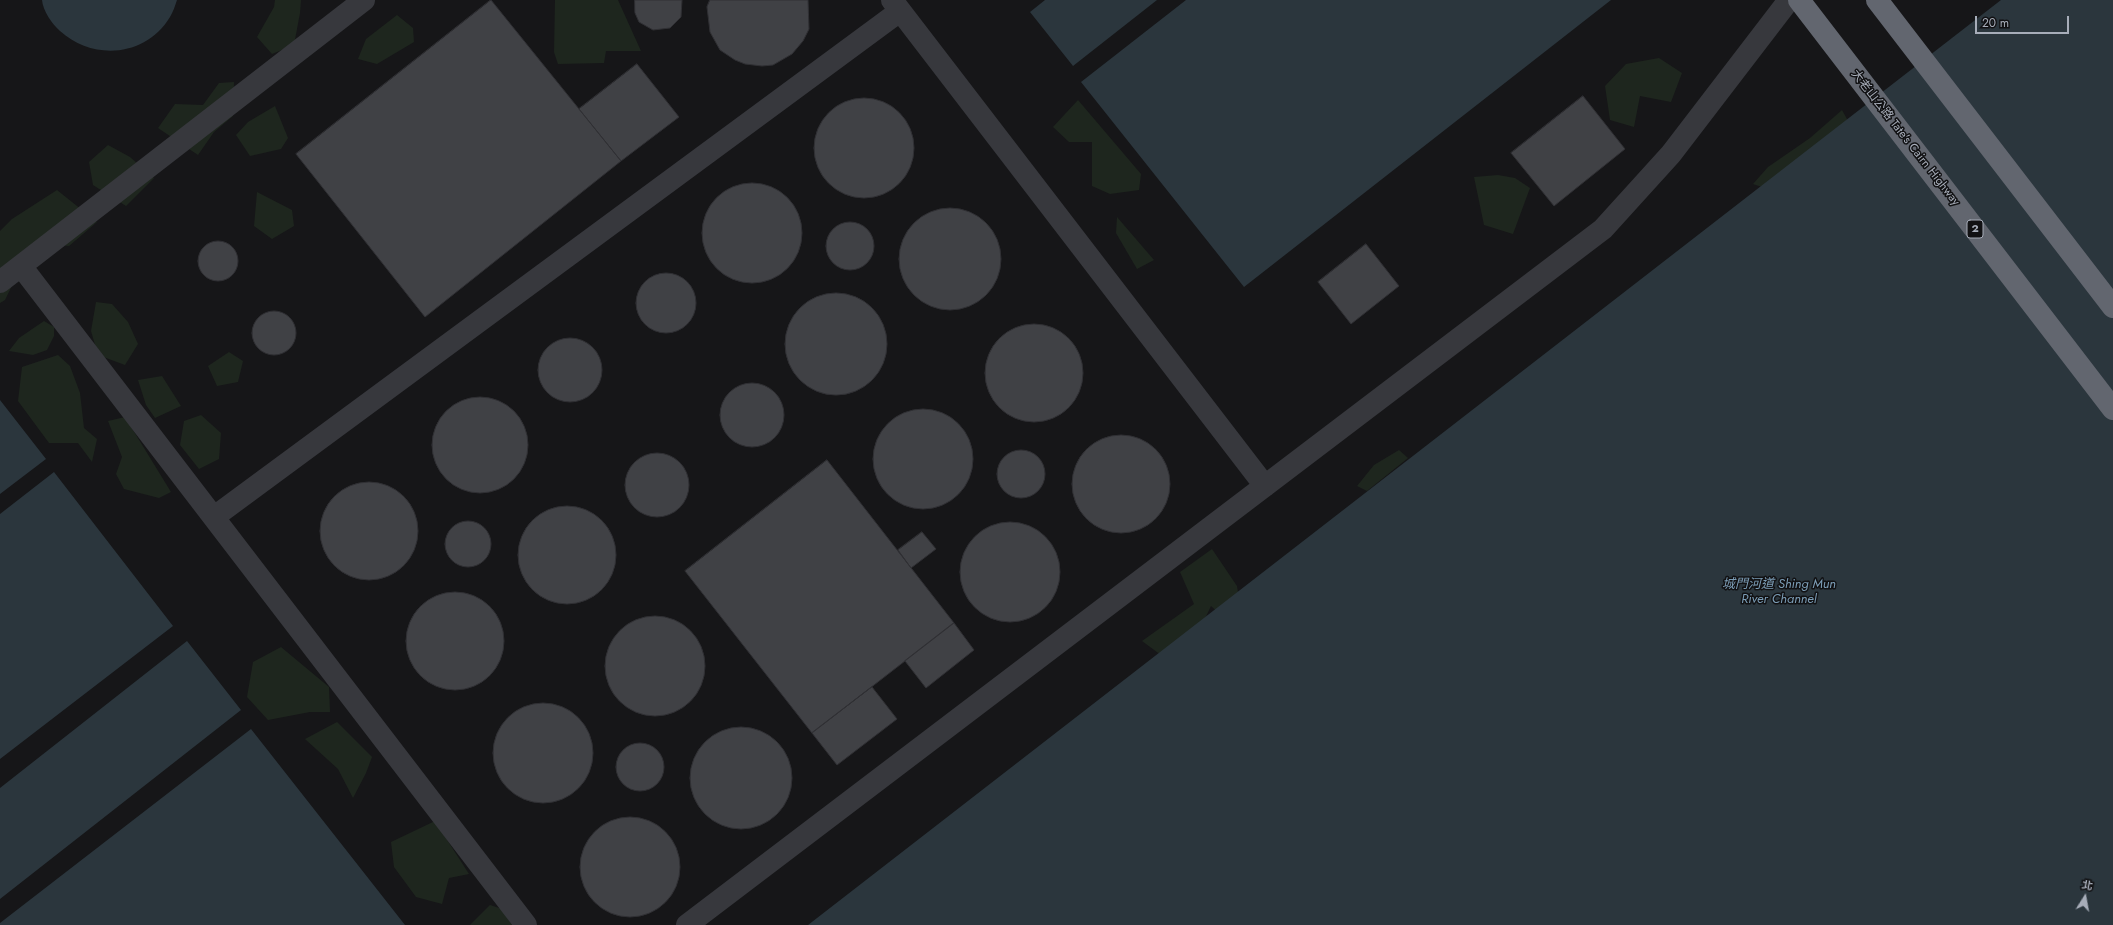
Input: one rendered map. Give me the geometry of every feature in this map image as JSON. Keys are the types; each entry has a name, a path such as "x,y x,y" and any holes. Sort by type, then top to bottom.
{"highway":[{"name":"大老山公路 Tate's Cairn Highway","path":"1799,0 2113,409"},
{"path":"1877,0 2113,307"}],"lane":[{"path":"688,925 1603,229 1671,154 1789,0"},
{"path":"0,282 358,2"},
{"path":"214,517 896,5 1265,486"},
{"path":"21,266 526,925"}],"shaded area":[{"path":"275,0 301,0 294,45 272,54 257,37 274,7"},
{"path":"555,0 618,0 641,51 606,51 604,63 558,64 554,52"},
{"path":"397,15 413,28 414,42 377,64 358,59 366,39"},
{"path":"1659,58 1682,73 1671,102 1640,96 1634,127 1610,120 1605,86 1626,64"},
{"path":"234,82 233,116 214,132 198,155 158,128 175,104 203,105 219,83"},
{"path":"1078,100 1141,174 1139,190 1110,194 1092,186 1092,142 1069,142 1053,127"},
{"path":"275,106 288,138 281,149 250,156 236,135 248,122"},
{"path":"1842,110 1858,139 1762,187 1753,184 1768,167 1810,138"},
{"path":"108,145 130,157 154,178 126,206 93,185 89,162"},
{"path":"1498,175 1515,178 1530,188 1513,234 1484,225 1474,177"},
{"path":"57,190 97,222 69,246 33,243 5,300 0,303 0,231 12,219"},
{"path":"257,192 292,210 294,226 272,239 254,226"},
{"path":"1117,217 1154,260 1137,269 1116,233"},
{"path":"96,302 112,304 128,322 138,344 125,365 98,355 91,331"},
{"path":"44,321 54,327 54,336 47,350 33,355 9,351 19,338"},
{"path":"229,352 243,361 238,382 217,386 208,366"},
{"path":"58,355 70,366 80,393 84,428 97,439 92,462 78,443 49,443 18,401 22,367"},
{"path":"162,376 181,406 155,418 146,405 138,380"},
{"path":"201,415 221,433 219,459 199,469 180,445 184,421"},
{"path":"125,417 171,492 159,498 124,489 116,474 122,457 108,421"},
{"path":"1399,450 1408,458 1367,491 1357,486 1374,465"},
{"path":"1212,549 1237,586 1241,612 1227,621 1211,606 1190,650 1169,661 1142,641 1194,604 1180,572"},
{"path":"281,647 329,687 330,712 310,712 268,720 247,697 253,662"},
{"path":"337,722 372,757 366,773 353,798 338,769 305,739"},
{"path":"435,821 469,874 449,878 442,904 416,897 394,867 391,842"},
{"path":"490,905 502,909 512,925 470,925"}],"water":[{"path":"42,0 177,0 170,17 160,30 147,40 133,47 118,50 103,50 88,47 73,41 60,31 48,17"},
{"path":"1045,0 1157,0 1073,66 1030,12"},
{"path":"1186,0 1611,0 1244,287 1081,82"},
{"name":"城門河道 Shing Mun River Channel","path":"2001,0 2113,0 2113,925 808,925"},
{"path":"0,400 46,459 0,494"},
{"path":"54,472 173,626 0,759 0,514"},
{"path":"187,641 241,710 0,899 0,788"},
{"path":"251,729 405,925 0,925 0,923"}],"building":[{"path":"491,0 621,161 425,317 296,154"},
{"path":"635,0 682,0 681,17 670,28 653,30 639,22 635,13"},
{"path":"710,0 808,0 809,29 803,41 792,54 773,65 762,66 745,64 735,60 720,50 710,32 707,7"},
{"path":"637,64 679,117 621,161 579,109"},
{"path":"1583,96 1625,149 1554,206 1511,153"},
{"path":"864,98 883,102 900,112 910,129 914,148 910,167 900,184 883,194 864,198 845,194 828,184 818,167 814,148 818,129 828,112 845,102"},
{"path":"752,183 771,187 787,198 798,214 802,233 798,252 787,268 771,279 752,283 733,279 717,268 706,252 702,233 706,214 717,198 733,187"},
{"path":"950,208 969,212 986,223 997,240 1001,259 997,278 986,295 969,306 950,310 931,306 914,295 903,278 899,259 903,240 914,223 931,212"},
{"path":"845,222 855,222 864,226 870,232 874,241 874,251 870,260 864,266 855,270 845,270 836,266 830,260 826,251 826,241 830,232 836,226"},
{"path":"222,241 229,244 235,250 238,261 237,269 229,278 222,281 214,281 207,278 199,269 198,257 201,250 210,242"},
{"path":"1366,244 1399,286 1351,324 1318,282"},
{"path":"660,273 672,273 683,278 691,286 696,297 694,315 683,328 672,333 660,333 649,328 641,320 636,309 636,297 641,286 649,278"},
{"path":"836,293 855,297 872,308 883,325 887,344 883,363 872,380 855,391 836,395 817,391 800,380 789,363 785,344 789,325 800,308 817,297"},
{"path":"274,311 286,315 292,321 296,333 292,345 286,351 274,355 262,351 256,345 252,333 256,321 262,315"},
{"path":"1034,324 1053,328 1069,338 1079,354 1083,373 1079,392 1069,408 1053,418 1034,422 1015,418 999,408 989,392 985,373 989,354 999,338 1015,328"},
{"path":"570,338 582,341 593,347 599,358 602,370 599,382 593,393 582,399 570,402 558,399 547,393 541,382 538,370 541,358 547,347 558,341"},
{"path":"752,383 770,388 775,392 779,397 784,415 779,433 775,438 770,442 752,447 734,442 729,438 725,433 720,415 725,397 729,392 734,388"},
{"path":"480,397 498,401 507,405 514,411 520,418 524,427 528,445 524,463 520,472 514,479 507,485 498,489 480,493 462,489 453,485 446,479 440,472 436,463 432,445 436,427 440,418 446,411 453,405 462,401"},
{"path":"923,409 942,413 958,424 969,440 973,459 969,478 958,494 942,505 923,509 904,505 888,494 877,478 873,459 877,440 888,424 904,413"},
{"path":"1121,435 1140,438 1156,449 1167,465 1170,484 1167,503 1156,519 1140,530 1121,533 1102,530 1086,519 1075,503 1072,484 1075,465 1086,449 1102,438"},
{"path":"1016,450 1026,450 1035,454 1041,460 1044,465 1044,483 1035,494 1026,498 1016,498 1007,494 1001,488 997,479 997,469 1001,460 1007,454"},
{"path":"657,453 675,458 680,462 684,467 689,485 684,503 680,508 675,512 657,517 639,512 634,508 630,503 625,485 630,467 634,462 639,458"},
{"path":"827,460 954,623 812,733 685,571"},
{"path":"369,482 388,486 404,496 414,512 418,531 414,550 404,566 388,576 369,580 350,576 334,566 324,550 320,531 324,512 334,496 350,486"},
{"path":"567,506 586,510 602,520 612,536 616,555 612,574 602,590 586,600 567,604 548,600 532,590 522,574 518,555 522,536 532,520 548,510"},
{"path":"473,521 477,522 487,531 490,535 490,553 481,563 473,567 463,567 455,563 446,553 445,539 449,531 459,522"},
{"path":"1010,522 1029,526 1045,537 1056,553 1060,572 1056,591 1045,607 1029,618 1010,622 991,618 975,607 964,591 960,572 964,553 975,537 991,526"},
{"path":"922,532 936,549 911,568 898,550"},
{"path":"455,592 474,596 490,606 500,622 504,641 500,660 490,676 474,686 455,690 436,686 420,676 410,660 406,641 410,622 420,606 436,596"},
{"path":"655,616 665,617 683,624 697,638 704,656 704,676 697,694 683,708 665,715 655,716 645,715 627,708 613,694 606,676 605,666 606,656 613,638 627,624 645,617"},
{"path":"954,623 974,650 926,688 905,661"},
{"path":"872,687 897,719 837,765 812,733"},
{"path":"543,703 562,707 578,718 589,734 593,753 589,772 578,788 562,799 543,803 524,799 508,788 497,772 493,753 497,734 508,718 524,707"},
{"path":"741,727 760,731 777,742 788,759 792,778 788,797 777,814 760,825 741,829 722,825 705,814 694,797 690,778 694,759 705,742 722,731"},
{"path":"640,743 649,745 657,750 662,758 664,767 662,776 657,784 649,789 640,791 631,789 623,784 618,776 616,767 618,758 623,750 631,745"},
{"path":"630,817 640,818 658,825 672,839 679,857 679,877 672,895 658,909 640,916 630,917 620,916 602,909 588,895 581,877 580,867 581,857 588,839 602,825 620,818"}]}
